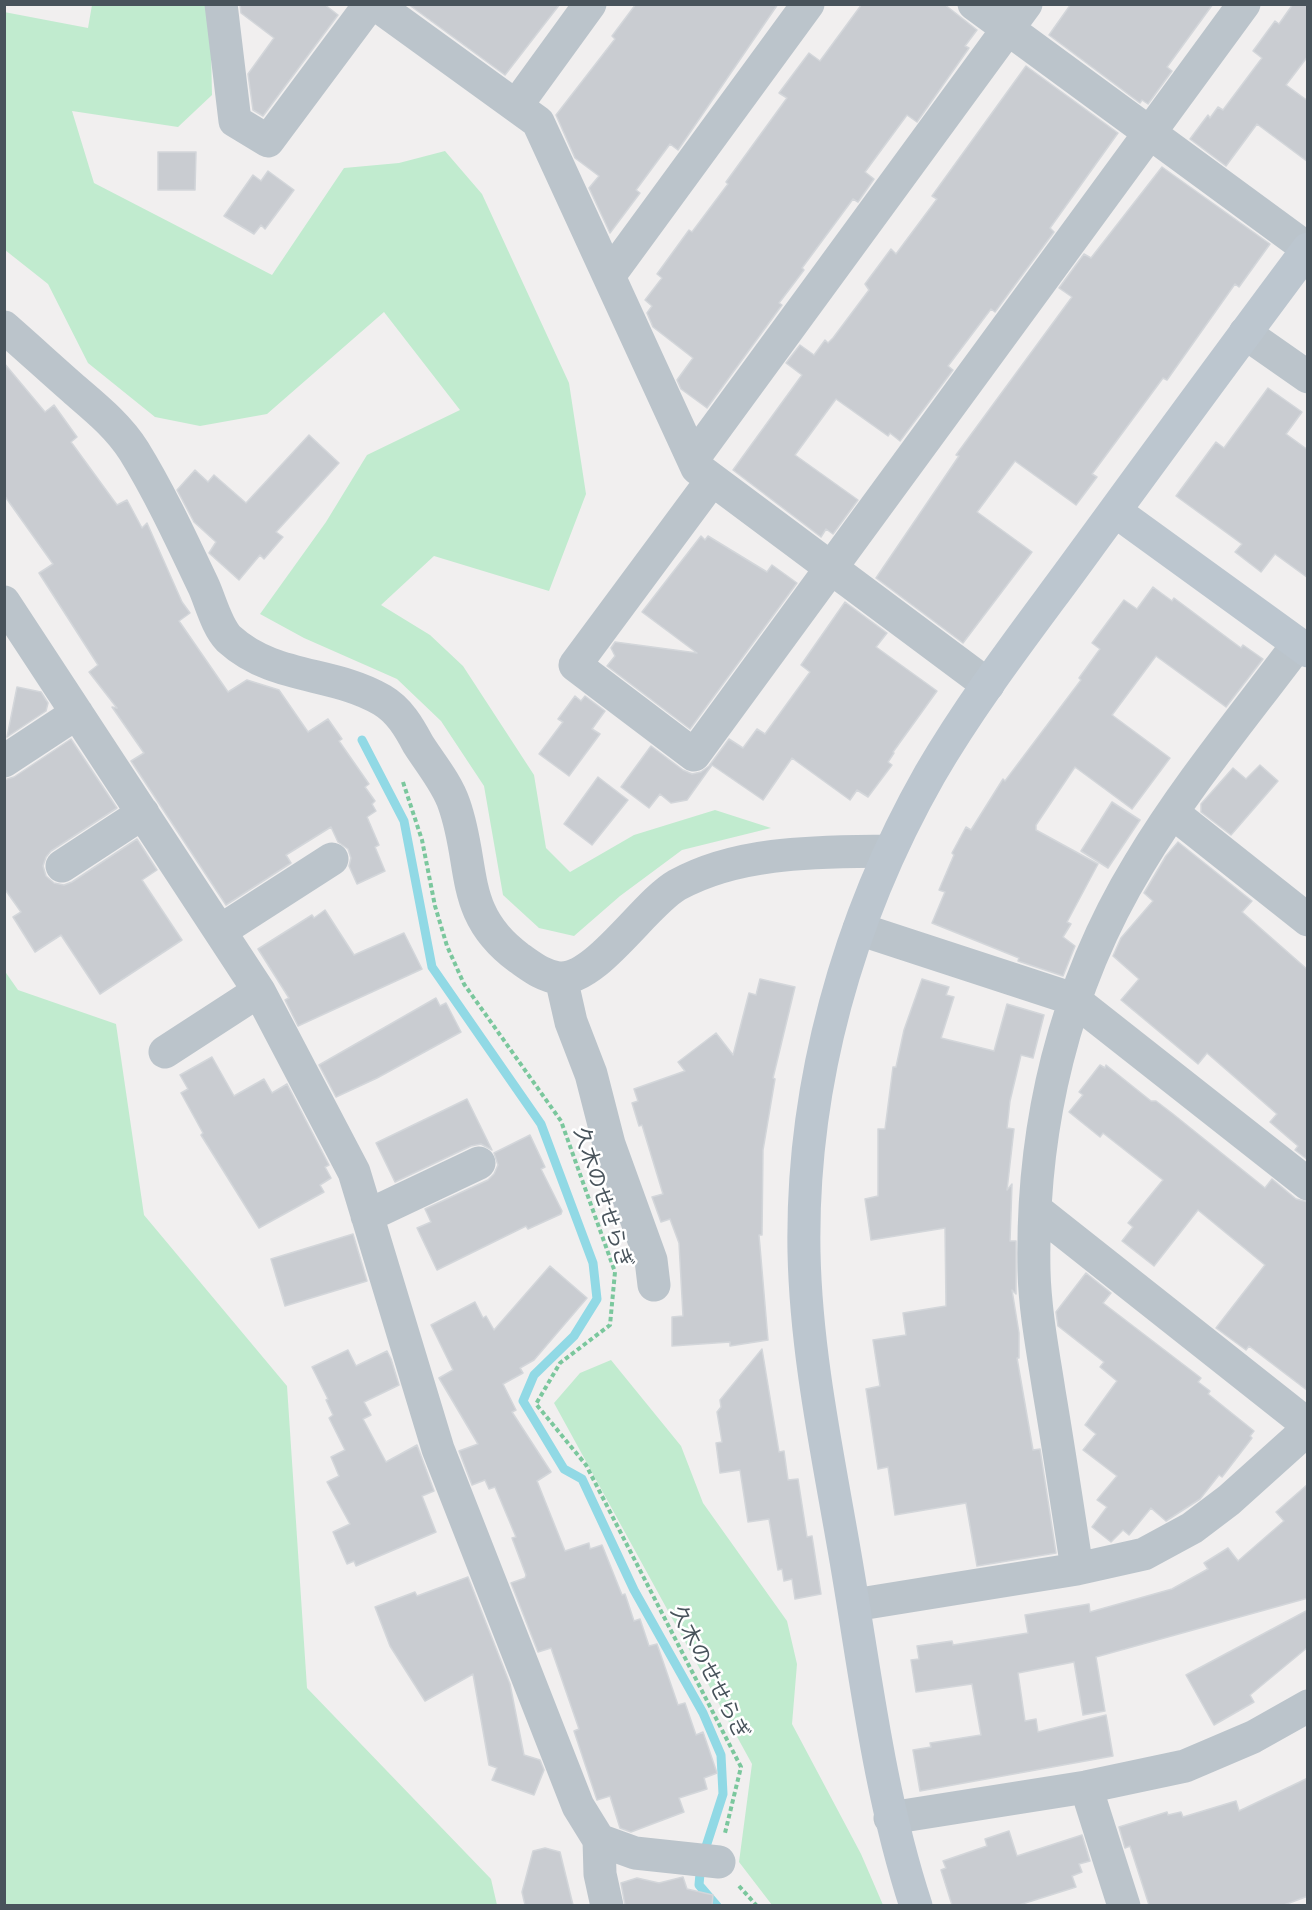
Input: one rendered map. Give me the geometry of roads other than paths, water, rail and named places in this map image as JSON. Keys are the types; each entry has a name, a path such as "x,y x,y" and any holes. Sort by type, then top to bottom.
{"street":[{"path":"221,4 235,121 268,141 370,4"},
{"path":"375,4 538,122 609,276 703,470 832,570 988,685"},
{"path":"516,106 590,4"},
{"path":"609,276 808,4"},
{"path":"916,1905 890,1818 812,1352 804,1252 807,1173 816,1088 832,1014 859,929 890,851 931,773 988,685 1308,249 1149,134 1017,17 974,4"},
{"path":"1017,17 703,470 575,665 693,755 832,570 1244,4"},
{"path":"4,327 112,422 133,449 204,586 225,635 250,657 296,674 352,687 383,700 403,718 454,803 473,900 483,920 504,946 539,973 561,978 577,975 593,964 653,903 676,886 704,873 761,859 813,852 890,851"},
{"path":"1245,333 1308,377"},
{"path":"1077,1569 1041,1340 1034,1274 1035,1209 1040,1135 1055,1065 1073,999 1111,913 1139,863 1173,813 1303,647 1115,511"},
{"path":"4,602 259,991 354,1172 438,1449 578,1806 598,1840 600,1874 607,1905"},
{"path":"4,761 78,713"},
{"path":"62,866 143,813"},
{"path":"1173,813 1308,920"},
{"path":"220,931 332,859"},
{"path":"859,929 1073,999 1308,1184"},
{"path":"561,978 571,1022 591,1074 609,1144 651,1260 654,1285"},
{"path":"165,1052 259,991"},
{"path":"367,1216 478,1163"},
{"path":"854,1605 1077,1569 1144,1554 1192,1528 1229,1500 1308,1427 1035,1209"},
{"path":"890,1818 1086,1787 1185,1766 1253,1737 1308,1706"},
{"path":"1086,1787 1124,1905"},
{"path":"598,1840 635,1853 708,1861"}],"waterway":[{"path":"362,740 404,821 432,967 541,1124 593,1263 597,1299 574,1336 534,1375 523,1401 564,1469 582,1479 634,1590 703,1713 721,1755 723,1794 701,1862 699,1885 717,1906"}]}
